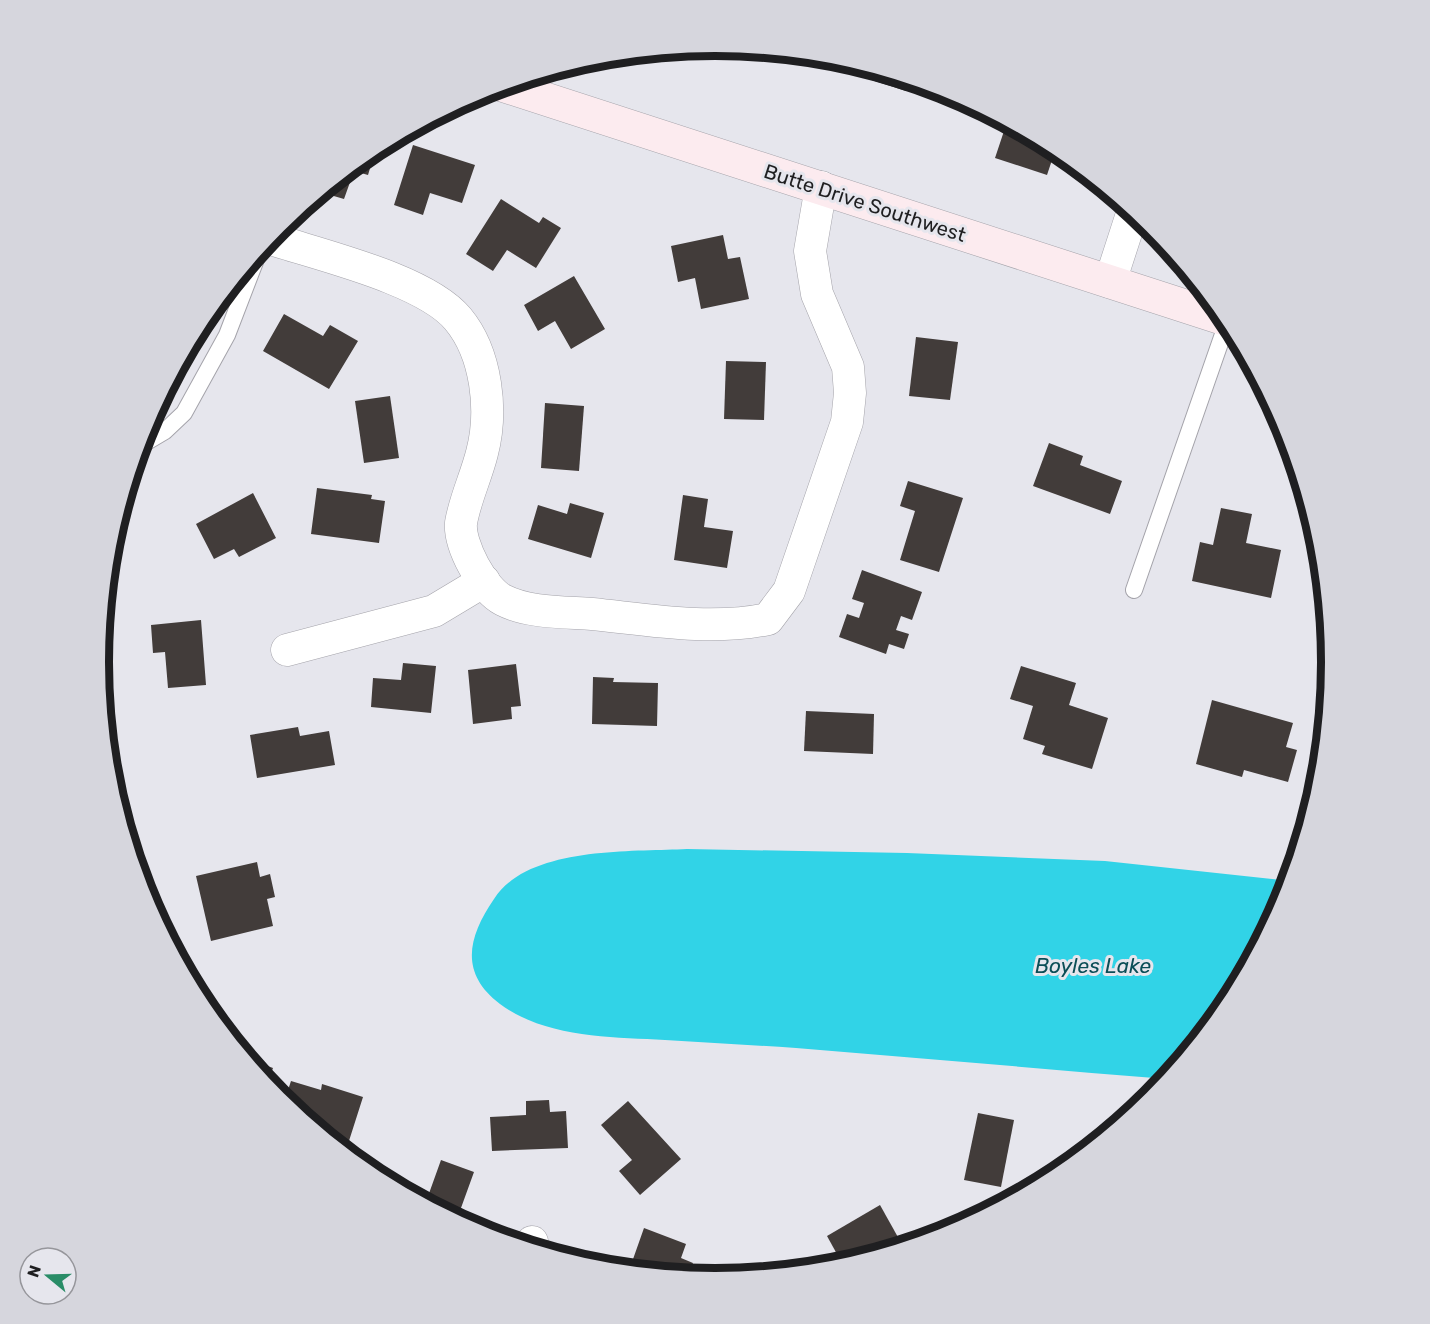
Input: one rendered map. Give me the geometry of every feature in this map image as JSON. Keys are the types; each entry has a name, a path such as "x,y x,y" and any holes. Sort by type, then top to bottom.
{"street":[{"name":"Butte Drive Southwest","path":"516,89 1212,315"},
{"path":"278,241 407,284 438,301 458,320 474,346 484,380 487,410 482,452 461,525 466,551 484,581 502,600 535,609 698,625 746,624 768,619 789,591 847,422 850,393 848,367 817,294 810,251 821,187"},
{"path":"1110,282 1130,220"},
{"path":"288,650 434,610 484,581"}],"lane":[{"path":"152,439 165,431 190,404 227,335 251,271"},
{"path":"1134,590 1224,333"}],"water":[{"name":"Boyles Lake","path":"687,849 907,853 1105,861 1280,880 1259,930 1219,999 1196,1031 1156,1078 796,1048 580,1034 538,1024 500,1004 478,980 473,967 472,954 478,927 494,899 510,882 531,869 582,855"}],"building":[{"path":"860,73 907,87 906,91 859,76"},
{"path":"1004,130 1053,158 1047,175 995,158"},
{"path":"413,145 475,165 462,203 430,193 423,215 394,205"},
{"path":"372,162 368,175 358,172"},
{"path":"352,177 344,199 329,195"},
{"path":"501,199 539,223 543,217 561,228 536,268 507,250 493,271 466,254"},
{"path":"723,235 728,259 740,257 749,299 701,309 695,278 678,282 671,246"},
{"path":"574,276 605,329 571,349 555,321 538,331 524,305"},
{"path":"284,314 323,336 330,325 358,341 329,389 263,351"},
{"path":"916,337 958,342 950,400 909,396"},
{"path":"726,361 766,362 764,420 724,419"},
{"path":"390,396 399,458 364,463 355,401"},
{"path":"545,403 584,406 579,471 541,468"},
{"path":"1049,443 1083,456 1080,465 1122,481 1110,514 1033,486"},
{"path":"908,481 963,498 939,572 900,560 915,511 900,506"},
{"path":"317,488 372,495 371,499 385,501 379,543 311,534"},
{"path":"253,493 276,538 239,557 234,549 214,559 196,524"},
{"path":"683,495 708,499 704,527 733,531 727,568 674,560"},
{"path":"570,503 604,513 591,558 528,539 538,505 567,514"},
{"path":"1221,508 1252,514 1246,543 1281,550 1271,598 1192,581 1200,542 1213,545"},
{"path":"862,570 922,592 912,620 901,616 896,630 909,634 904,649 889,644 886,654 839,637 847,614 859,618 864,603 852,599"},
{"path":"201,620 206,685 168,688 165,652 153,653 151,625"},
{"path":"403,663 436,666 431,713 371,707 373,678 401,680"},
{"path":"516,664 521,706 511,707 512,719 473,724 468,670"},
{"path":"1021,666 1076,683 1069,705 1108,718 1092,769 1042,754 1045,746 1023,739 1033,706 1010,699"},
{"path":"593,677 614,678 613,682 658,683 657,726 592,724"},
{"path":"1212,700 1293,723 1286,747 1297,750 1288,782 1244,770 1242,777 1196,764"},
{"path":"806,711 874,714 873,754 804,751"},
{"path":"298,727 300,736 329,731 335,765 257,778 250,735"},
{"path":"257,862 260,877 270,874 275,897 267,899 273,926 211,941 196,876"},
{"path":"260,1063 273,1068 271,1074"},
{"path":"291,1081 321,1090 322,1084 363,1097 348,1144 315,1118 287,1092"},
{"path":"549,1100 550,1112 566,1111 568,1148 492,1151 490,1117 526,1115 526,1101"},
{"path":"628,1101 681,1159 640,1195 619,1171 632,1160 601,1125"},
{"path":"978,1113 1014,1120 1001,1187 964,1180"},
{"path":"441,1160 474,1172 460,1212 428,1196"},
{"path":"880,1205 899,1239 838,1256 827,1236"},
{"path":"644,1228 686,1244 681,1258 693,1263 691,1267 632,1262"}]}
